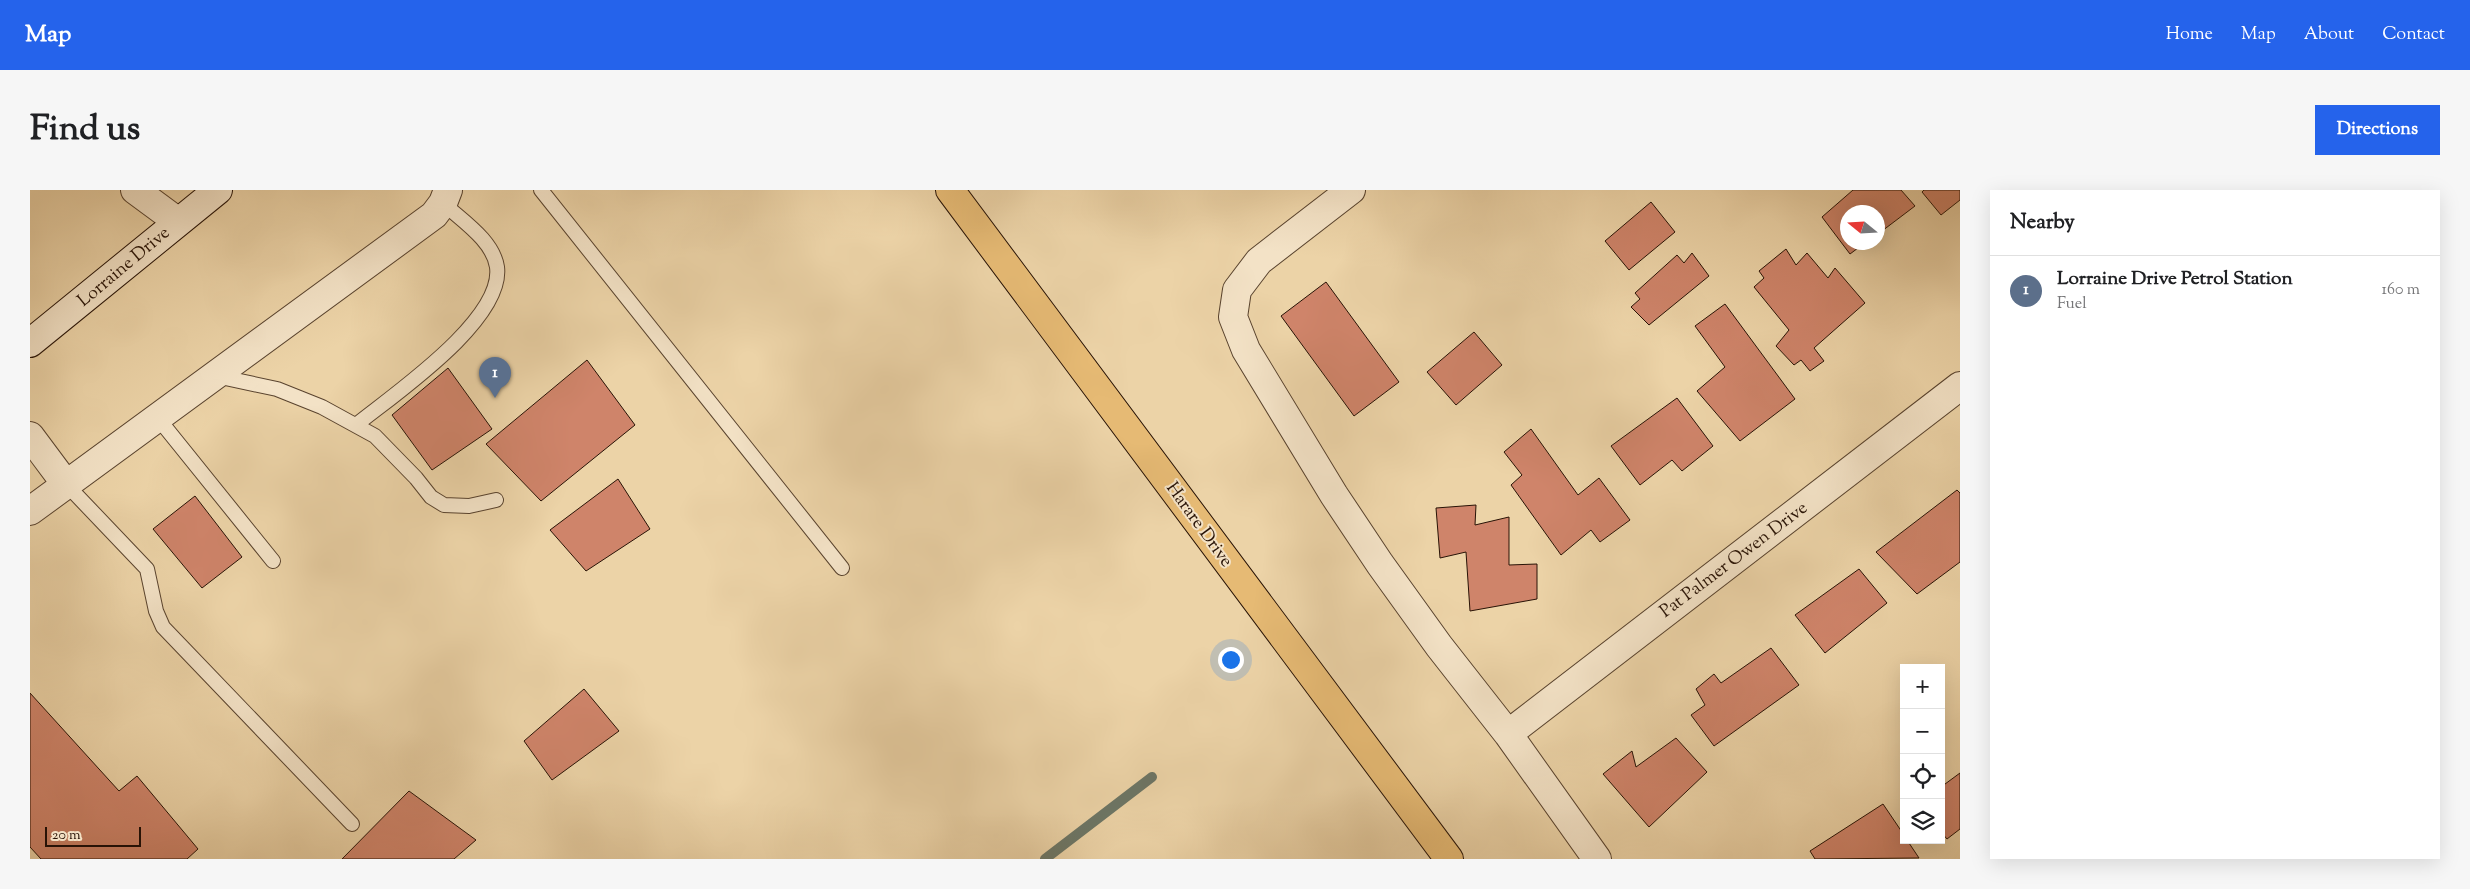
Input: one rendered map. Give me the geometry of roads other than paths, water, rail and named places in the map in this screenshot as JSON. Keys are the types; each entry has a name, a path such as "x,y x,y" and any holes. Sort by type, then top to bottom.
{"main road":[{"name":"Harare Drive","path":"950,190 1182,498 1248,590 1449,859"}],"street":[{"path":"135,190 177,221"},
{"name":"Lorraine Drive","path":"30,343 177,221 218,190"},
{"path":"1351,190 1259,261 1237,290 1233,317 1246,350 1334,495 1439,646 1508,734 1597,859"},
{"path":"30,511 65,483 215,376 434,215 446,197"},
{"name":"Pat Palmer Owen Drive","path":"1508,734 1960,386"},
{"path":"30,436 65,483"}],"lane":[{"path":"541,190 842,568"},
{"path":"356,425 453,346 479,315 495,286 497,266 490,249 446,197"},
{"path":"215,376 277,389 356,425 375,436 431,496 444,504 469,506 496,500"},
{"path":"157,417 273,561"},
{"path":"65,483 147,569 156,611 163,627 352,824"}],"waterway":[{"path":"1045,859 1152,777"}],"place":[{"name":"Lorraine Drive Petrol Station","path":"495,398"}]}
